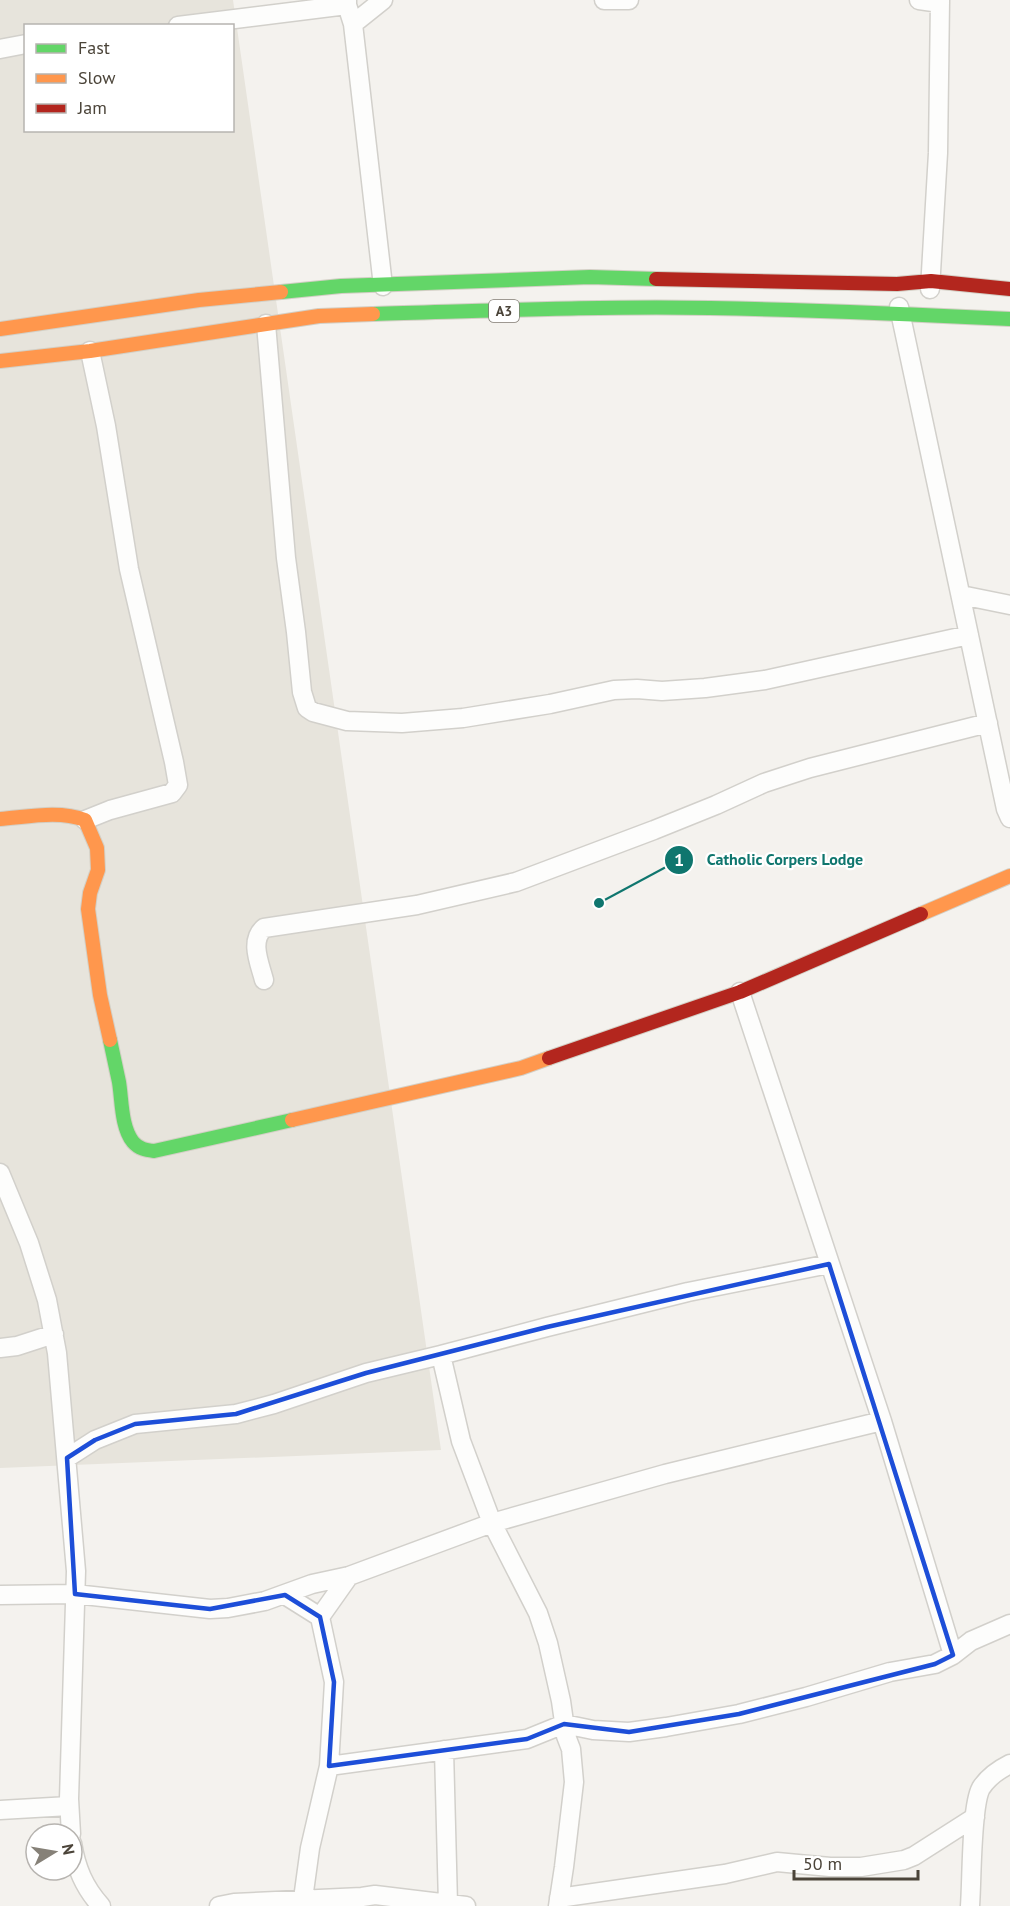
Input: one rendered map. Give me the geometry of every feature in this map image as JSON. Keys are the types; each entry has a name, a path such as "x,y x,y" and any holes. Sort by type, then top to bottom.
{"main road":[{"name":"A3","path":"0,328 199,300 341,286 590,277 897,284 931,281 1010,289"},
{"name":"A3","path":"0,361 90,351 318,316 556,309 708,308 927,314 1010,320"},
{"path":"0,819 59,814 85,820 92,834 97,848 98,870 90,893 88,909 100,995 119,1082 125,1123 134,1144 141,1149 154,1151 521,1068 740,992 1010,876"}],"street":[{"path":"353,24 383,0"},
{"path":"604,0 630,0"},
{"path":"919,0 940,1 938,153 927,314"},
{"path":"192,24 347,2 353,24 383,286"},
{"path":"0,49 24,45"},
{"path":"897,284 900,314 1006,809 1010,818"},
{"path":"266,324 286,558 302,692 304,703 313,712 347,721 402,723 463,718 550,704 614,690 662,691 765,680 969,635"},
{"path":"85,820 110,810 172,793 178,785 129,568 106,426 90,351"},
{"path":"961,595 1010,605"},
{"path":"264,981 256,948 256,938 264,928 417,904 516,882 654,831 764,783 810,768 988,723"},
{"path":"740,992 882,1421 953,1654"},
{"path":"0,1173 29,1243 47,1300 57,1353 75,1570 70,1822"},
{"path":"67,1458 95,1440 135,1424 236,1414 274,1404 366,1373 547,1327 688,1292 829,1264"},
{"path":"0,1348 17,1346 54,1334"},
{"path":"441,1355 462,1441 492,1523 541,1623 554,1666 564,1724 571,1749 574,1782 559,1902 725,1874 777,1862 830,1867 861,1867 904,1860 975,1817"},
{"path":"0,1595 75,1594 210,1609 243,1606 265,1601 312,1584 349,1576 492,1523 665,1474 882,1421"},
{"path":"320,1617 349,1576"},
{"path":"285,1594 320,1617 334,1682 329,1766 310,1848 303,1899"},
{"path":"329,1766 527,1739 564,1724 593,1730 629,1732 739,1714 890,1672 935,1664 971,1641 1010,1624"},
{"path":"444,1750 448,1904"},
{"path":"970,1906 975,1817 980,1791 988,1778 1010,1764"},
{"path":"0,1810 69,1806"},
{"path":"84,1882 89,1893 101,1906"},
{"path":"219,1906 303,1899 360,1902 375,1895 466,1906"}],"highlighted area":[{"path":"829,1264 953,1655 935,1664 739,1714 629,1732 564,1724 527,1739 329,1766 334,1682 320,1617 285,1595 210,1609 75,1594 67,1458 95,1440 135,1424 236,1414 366,1373 547,1327"}],"shaded area":[{"path":"0,0 233,0 441,1450 0,1468"}],"traffic: fast":[{"path":"281,292 341,286 590,277 656,279"},
{"path":"373,314 668,308 822,311 1010,319"},
{"path":"110,1040 126,1129 133,1142 140,1148 154,1151 292,1120"}],"traffic: slow":[{"path":"0,329 199,300 281,292"},
{"path":"0,361 90,351 319,316 373,314"},
{"path":"0,819 65,815 85,820 97,848 98,870 90,893 88,909 100,995 110,1040"},
{"path":"921,914 1010,876"},
{"path":"292,1120 521,1068 549,1058"}],"traffic: jam":[{"path":"656,279 897,284 931,281 1010,289"},
{"path":"549,1058 740,992 921,914"}],"place":[{"name":"Catholic Corpers Lodge","path":"599,903"}]}
